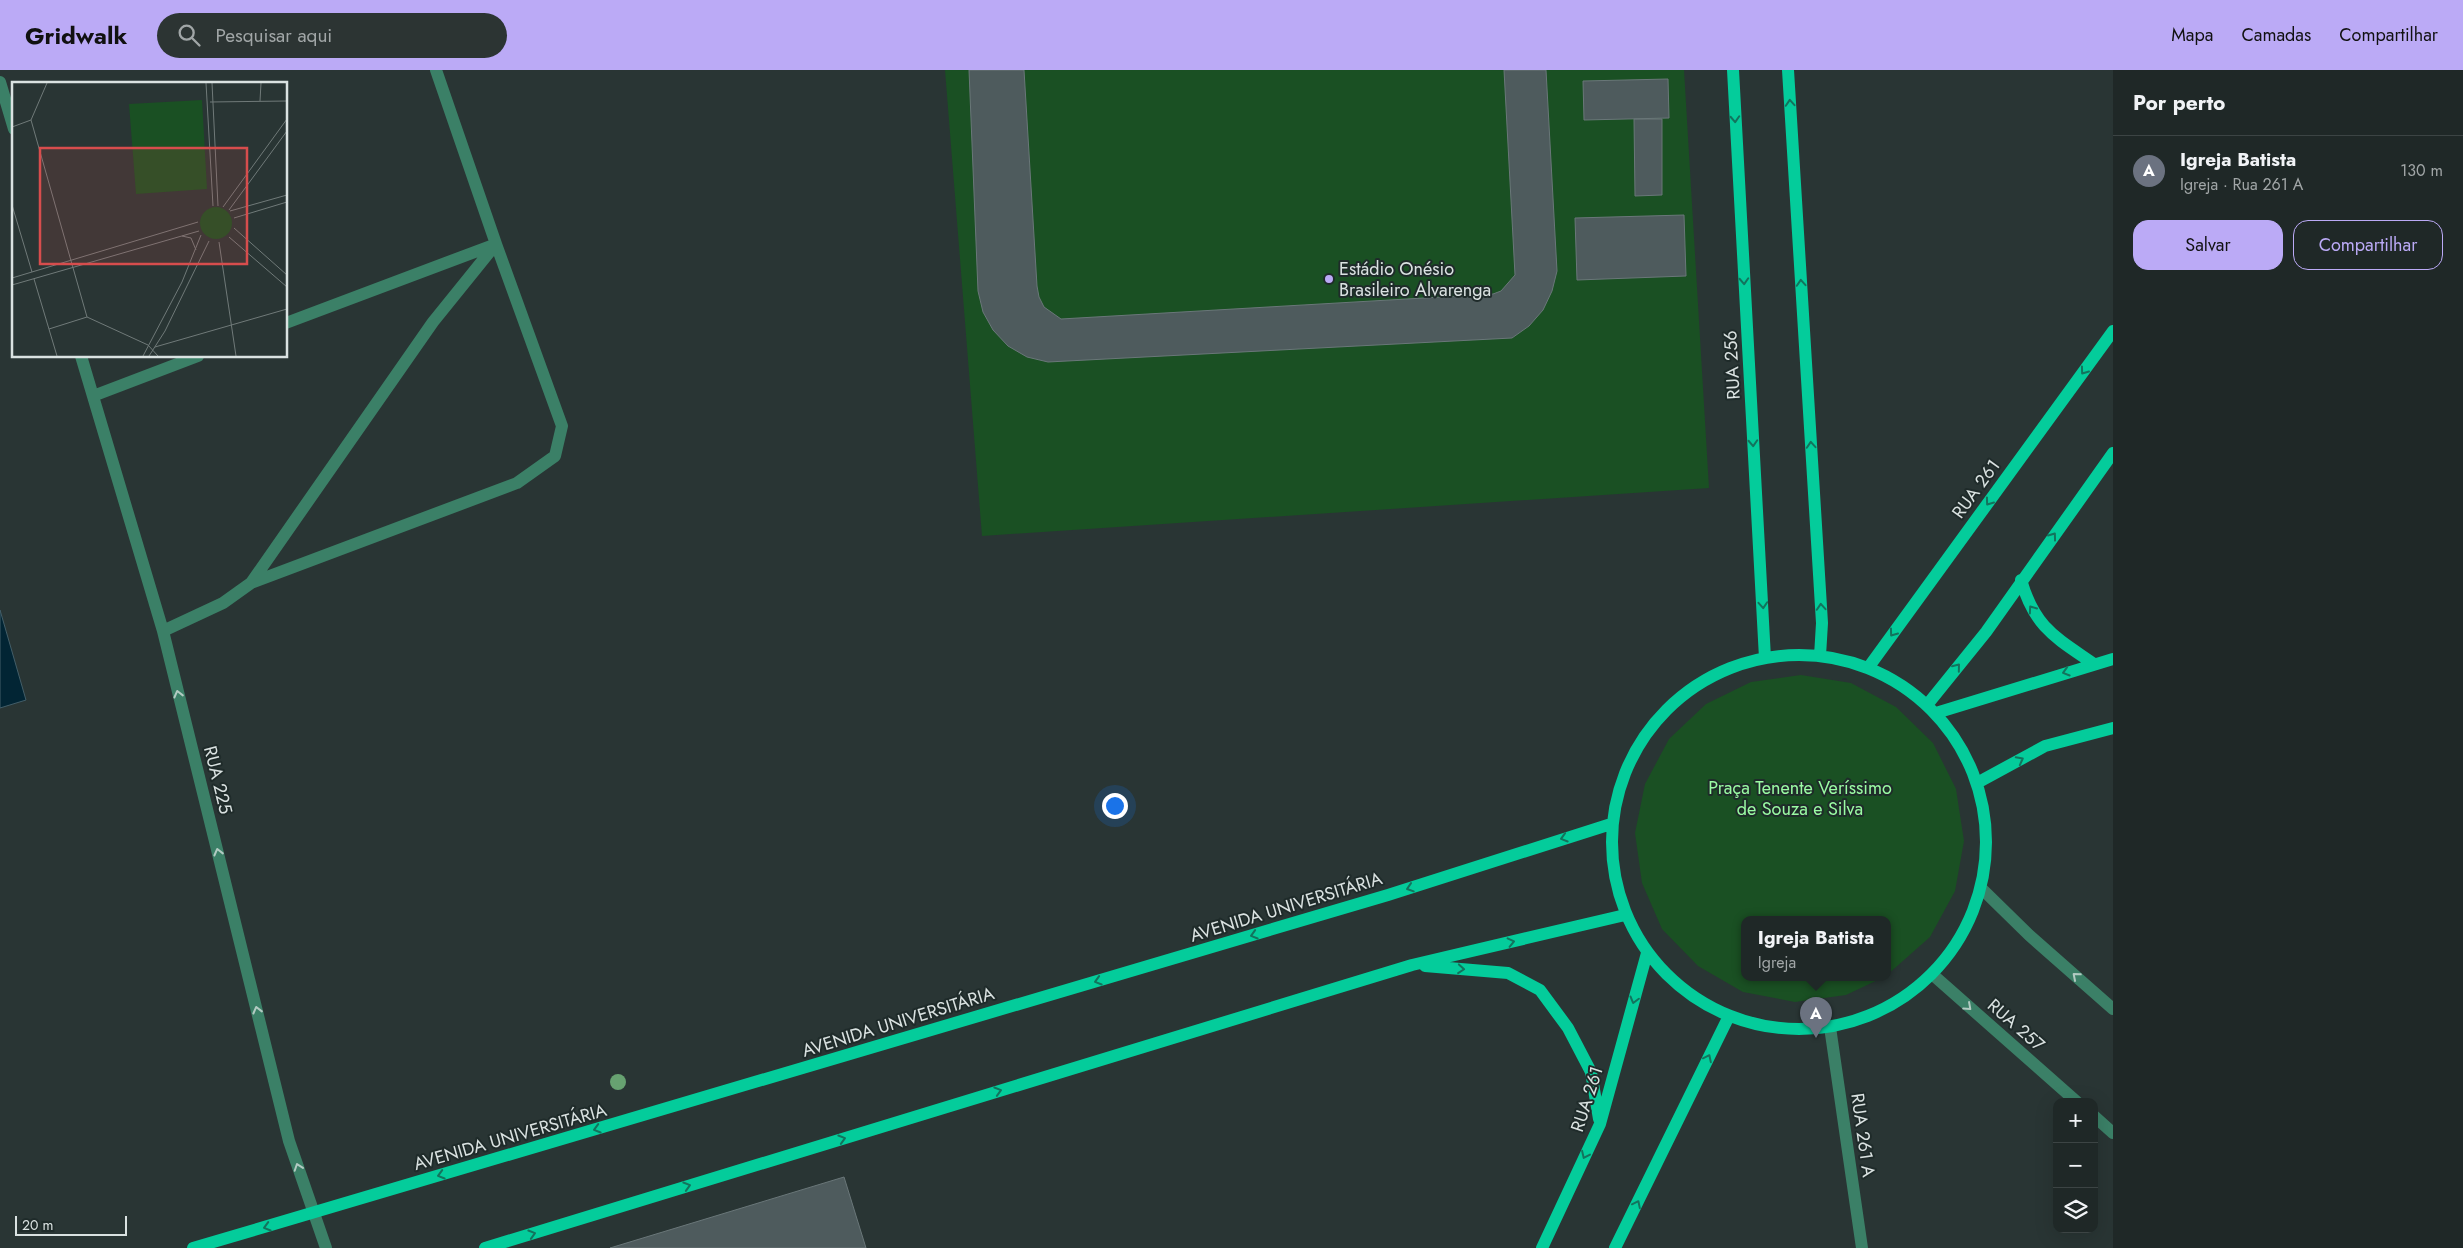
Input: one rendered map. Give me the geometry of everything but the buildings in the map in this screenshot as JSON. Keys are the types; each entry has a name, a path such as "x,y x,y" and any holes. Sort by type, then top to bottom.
{"main road":[{"name":"RUA 256","path":"1733,70 1765,658"},
{"path":"1788,70 1822,623 1820,656"},
{"name":"RUA 261","path":"1868,668 2113,331"},
{"path":"1931,709 2113,453"},
{"path":"2021,580 2028,602 2049,633 2094,664"},
{"path":"1793,655 1820,656 1868,668 1898,684 1931,709 1960,746 1977,783 1986,836 1981,888 1962,934 1932,974 1902,999 1867,1016 1830,1026 1779,1028 1729,1016 1702,1002 1647,953 1625,915 1612,870 1611,824 1627,766 1660,715 1708,678 1765,658 1793,655"},
{"path":"1931,709 2113,659"},
{"path":"1977,783 2046,746 2113,728"},
{"name":"AVENIDA UNIVERSITÁRIA","path":"193,1248 1388,895 1611,824"},
{"path":"485,1248 1412,964 1625,915"},
{"name":"RUA 261","path":"1542,1248 1600,1124 1647,953"},
{"path":"1412,964 1508,973 1540,990 1568,1028 1591,1072 1600,1124"},
{"path":"1615,1248 1729,1016"}],"street":[{"path":"163,631 223,602 251,583 517,483 555,456 562,426 436,70"},
{"path":"0,82 12,122"},
{"path":"288,322 496,244"},
{"path":"251,583 433,322 496,244"},
{"name":"RUA 225","path":"82,358 163,631 289,1141 326,1248"},
{"path":"93,396 193,358"},
{"path":"1981,888 2029,935 2113,1009"},
{"name":"RUA 257","path":"1932,974 2072,1098"},
{"name":"RUA 261 A","path":"1830,1026 1862,1248"},
{"path":"2098,1120 2113,1133"}],"green space":[{"name":"Estádio Onésio Brasileiro Alvarenga","path":"945,70 1684,70 1709,488 982,536"},
{"name":"Praça Tenente Veríssimo de Souza e Silva","path":"1801,675 1851,683 1896,707 1933,743 1956,789 1964,841 1955,891 1930,937 1891,971 1891,916 1741,916 1741,981 1876,981 1846,995 1795,1002 1743,992 1698,966 1662,929 1642,883 1635,833 1645,784 1669,739 1706,704 1751,682"}],"water":[{"path":"0,610 26,700 0,708"}],"place":[{"name":"Estádio Onésio Brasileiro Alvarenga","path":"1329,279"},
{"name":"Igreja Batista","path":"1816,1038"}]}
